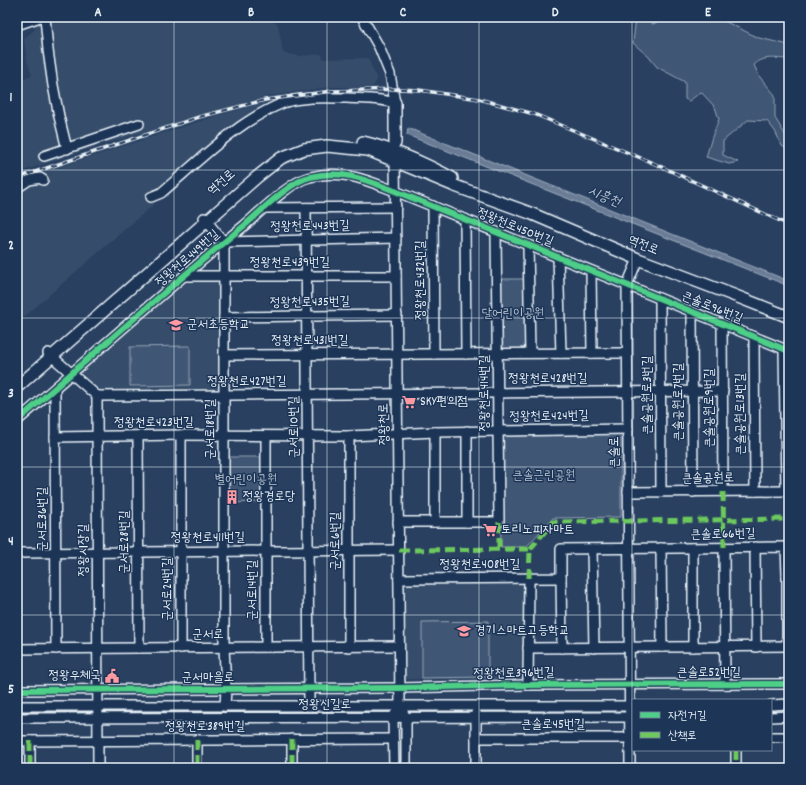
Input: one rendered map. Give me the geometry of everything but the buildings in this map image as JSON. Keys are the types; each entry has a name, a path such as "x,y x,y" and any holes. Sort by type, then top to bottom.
{"main road":[{"path":"395,103 395,152"},
{"name":"역전로","path":"17,381 50,355 205,220 255,172 274,157 300,147 332,140 361,142 381,146 438,171 488,198 530,213 638,259 733,294 789,317"},
{"name":"역전로","path":"17,387 50,355"}],"street":[{"path":"17,25 40,17"},
{"path":"45,17 51,76 57,112 67,149"},
{"path":"151,197 161,193 244,123 284,103 316,97 370,99 395,103 390,74 379,47 362,17"},
{"path":"44,156 139,124"},
{"name":"정왕천로","path":"395,152 400,706 406,718 406,768"},
{"name":"정왕천로449번길","path":"17,421 184,276 295,183 310,177 326,174 341,174 358,177 395,191"},
{"path":"17,188 29,180 40,178 42,180"},
{"name":"정왕천로450번길","path":"395,191 627,285"},
{"name":"정왕천로432번길","path":"433,206 434,354"},
{"path":"265,208 396,207"},
{"name":"군서로10번길","path":"306,208 309,647"},
{"path":"465,219 466,354"},
{"path":"205,220 224,242"},
{"name":"정왕천로414번길","path":"398,522 499,522 496,232"},
{"name":"정왕천로443번길","path":"224,242 396,238"},
{"name":"군서로18번길","path":"224,242 224,647"},
{"path":"528,245 530,353"},
{"path":"558,257 561,353"},
{"name":"큰솔로","path":"630,768 631,706 629,684 627,285 638,259"},
{"path":"591,271 592,353"},
{"name":"정왕천로439번길","path":"184,276 396,276"},
{"name":"큰솔로96번길","path":"627,285 787,350"},
{"name":"큰솔공원로3번길","path":"660,299 661,492"},
{"name":"큰솔공원로7번길","path":"692,312 692,492"},
{"name":"정왕천로435번길","path":"224,317 396,315"},
{"name":"큰솔공원로9번길","path":"722,324 723,492"},
{"name":"큰솔공원로13번길","path":"754,337 755,491"},
{"path":"787,350 787,491"},
{"path":"397,354 628,353"},
{"name":"정왕천로431번길","path":"224,355 397,354"},
{"path":"50,355 97,396"},
{"name":"군서로36번길","path":"55,388 56,649"},
{"name":"정왕천로428번길","path":"397,393 723,391"},
{"name":"정왕천로427번길","path":"97,396 397,393"},
{"name":"정왕시장길","path":"97,396 98,768"},
{"name":"정왕천로424번길","path":"398,435 434,432 628,430"},
{"path":"434,432 435,522"},
{"name":"정왕천로414번길","path":"466,432 467,522"},
{"name":"정왕천로423번길","path":"55,437 181,435 398,435"},
{"name":"군서로24번길","path":"181,435 181,648"},
{"name":"군서로28번길","path":"138,436 139,648"},
{"name":"군서로14번길","path":"266,436 266,647"},
{"name":"군서로6번길","path":"349,436 349,647"},
{"name":"큰솔공원로","path":"628,492 787,491"},
{"path":"755,547 756,646"},
{"name":"큰솔로66번길","path":"629,549 786,547 788,575"},
{"path":"662,548 662,647"},
{"path":"693,548 693,647"},
{"path":"724,548 725,684"},
{"path":"562,648 561,549 629,549"},
{"path":"592,549 594,648"},
{"name":"정왕천로411번길","path":"17,553 398,550"},
{"path":"528,648 788,646 788,575"},
{"name":"정왕천로396번길","path":"528,685 529,578"},
{"name":"정왕천로408번길","path":"399,579 561,578"},
{"name":"군서로","path":"17,649 399,646"},
{"name":"군서마을로","path":"224,647 226,689 225,706"},
{"path":"309,647 309,706"},
{"name":"정왕천로396번길","path":"400,688 629,684"},
{"name":"큰솔로52번길","path":"629,684 789,684"},
{"name":"군서마을로","path":"17,690 400,688"},
{"path":"772,704 789,704"},
{"path":"476,705 476,768"},
{"name":"정왕신길로","path":"17,706 631,706"},
{"path":"394,768 393,718 400,706"},
{"path":"772,717 789,716"},
{"name":"정왕신길로","path":"17,718 631,717"},
{"path":"772,737 789,737"},
{"name":"큰솔로45번길","path":"476,738 631,738"},
{"path":"292,739 292,768"},
{"name":"정왕천로389번길","path":"17,741 394,739"},
{"path":"30,740 30,768"},
{"path":"196,740 197,768"},
{"path":"736,751 736,768"}],"shaded area":[{"path":"59,17 262,17 278,24 283,53 300,56 321,54 324,59 368,58 377,80 373,87 329,87 269,96 100,145 17,173 17,90 25,78 32,75 27,60 24,39 35,29 34,25"},
{"path":"278,101 245,125 17,323 17,181 216,116"},
{"path":"408,128 789,281 789,286 407,135"},
{"name":"군서초등학교","path":"220,278 221,389 97,390 80,371 184,279"},
{"name":"경기스마트고등학교","path":"403,583 525,583 525,679 403,679"}],"green space":[{"path":"636,17 653,17 650,19 652,24 669,17 716,17 759,38 789,45 789,59 766,59 754,65 759,76 775,95 775,118 789,141 789,150 782,146 775,131 767,121 748,120 723,141 723,155 738,162 729,164 706,157 719,119 715,107 701,92 689,101 685,99 685,82 657,67 649,57 633,43"},
{"name":"달어린이공원","path":"500,279 526,279 527,349 500,350"},
{"path":"190,346 190,385 130,386 130,347"},
{"name":"큰솔근린공원","path":"500,433 621,433 621,517 553,518 526,547 501,547"},
{"name":"별어린이공원","path":"228,457 264,457 264,502 228,503"},
{"path":"488,621 488,677 422,678 422,622"}],"railway":[{"path":"17,178 199,117 265,100 332,91 399,89 419,90 479,99 534,114 653,163 789,225"}],"marked path":[{"path":"723,492 724,548"},
{"path":"530,549 553,522 789,519"},
{"path":"499,522 499,549"},
{"path":"399,550 530,549"},
{"path":"529,578 530,549"},
{"path":"292,739 292,768"},
{"path":"197,740 197,768"},
{"path":"30,741 30,768"},
{"path":"736,751 736,768"}],"cycle path":[{"path":"17,421 276,197 302,180 310,177 333,174 354,177 384,187 789,351"},
{"path":"17,690 789,684"}],"place":[{"name":"군서초등학교","path":"176,325"},
{"name":"SKY편의점","path":"409,402"},
{"name":"정왕경로당","path":"232,497"},
{"name":"토리노피자마트","path":"490,530"},
{"name":"경기스마트고등학교","path":"464,631"},
{"name":"정왕우체국","path":"112,676"}],"water label":[{"name":"시흥천","path":"604,197"}]}
